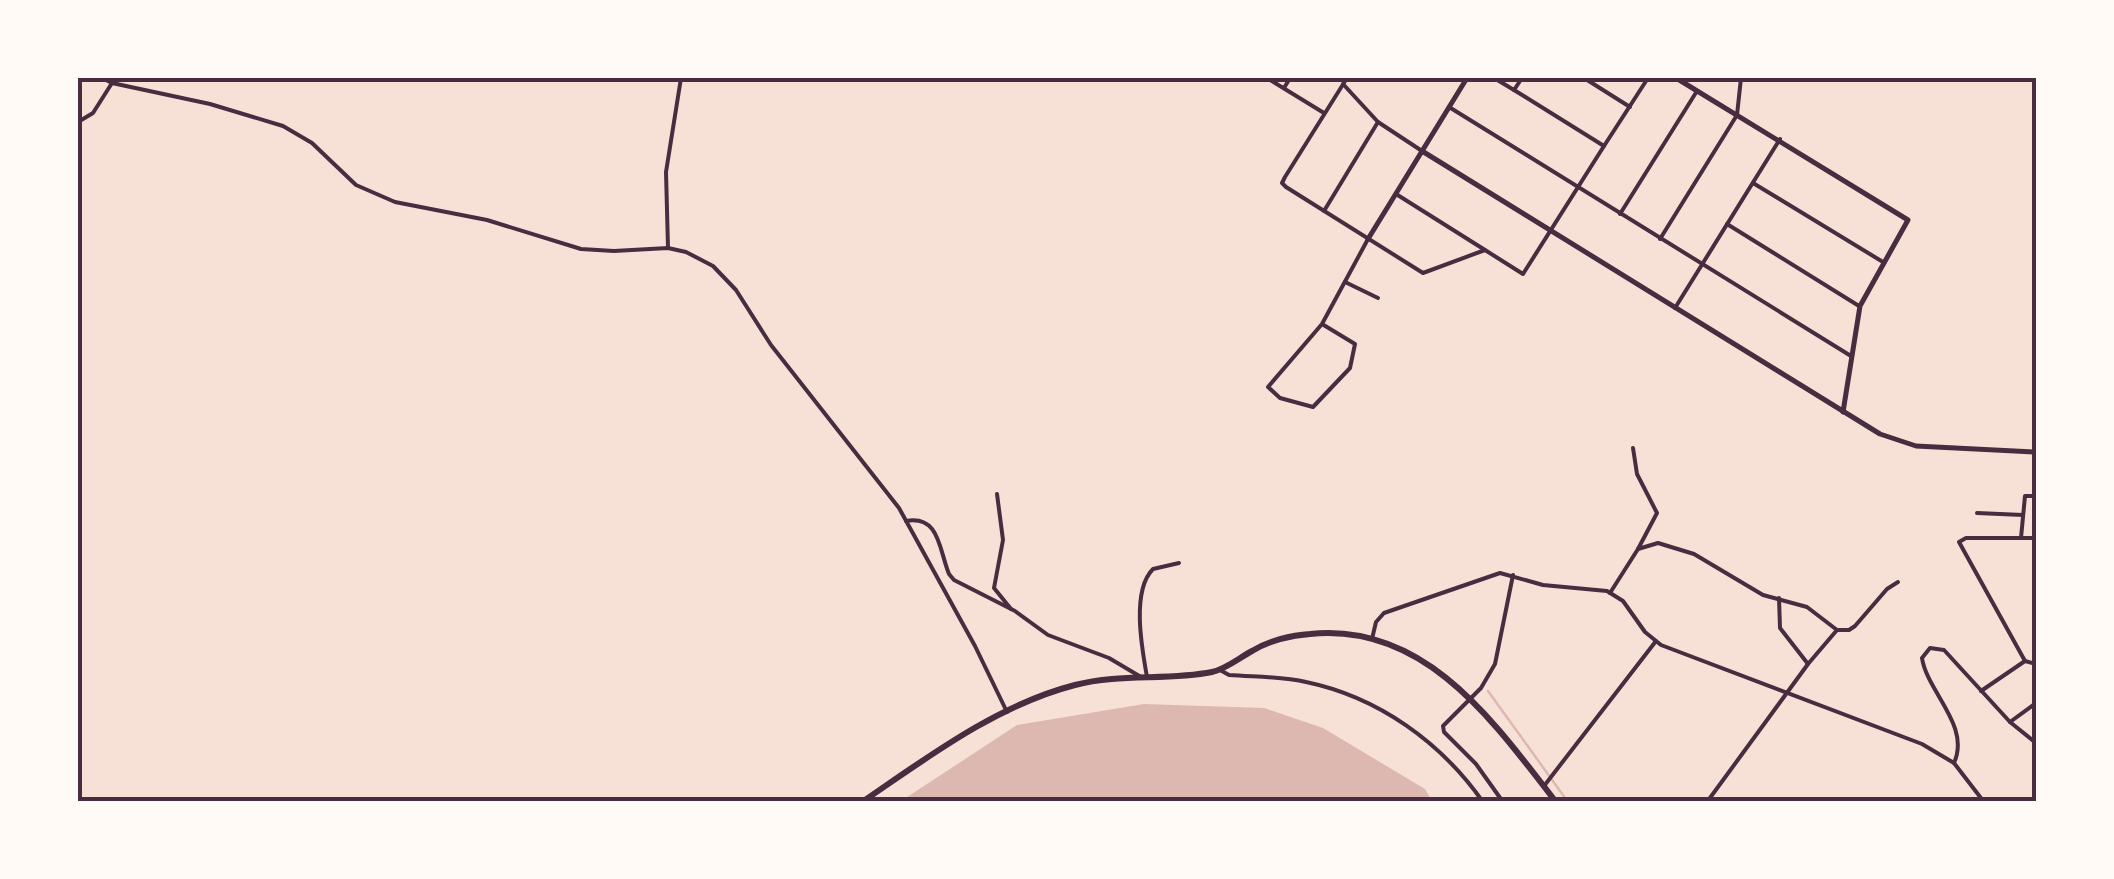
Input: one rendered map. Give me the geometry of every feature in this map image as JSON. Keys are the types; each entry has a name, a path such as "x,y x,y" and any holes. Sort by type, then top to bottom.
{"main road":[{"path":"862,802 974,728 1075,685 1220,670 1257,648 1309,634 1372,639 1438,669 1471,697 1548,781 1556,802"}],"street":[{"path":"102,78 238,111 282,126 312,143 356,184 395,202 487,220 581,249 614,252 668,248 701,259 722,274 770,346 906,521 1007,712"},
{"path":"668,248 666,172 681,78"},
{"path":"1267,78 1324,113"},
{"path":"1284,88 1290,78"},
{"path":"1347,78 1282,183 1423,274 1486,250"},
{"path":"1322,324 1355,344 1350,368 1313,407 1280,398 1268,387 1322,324 1368,239 1467,78"},
{"path":"1494,78 1604,146"},
{"path":"1514,90 1522,78"},
{"path":"1584,78 1630,106"},
{"path":"1396,194 1524,274 1648,78"},
{"path":"1676,78 1908,220 1860,306 1843,412"},
{"path":"1660,239 1737,115 1741,78"},
{"path":"78,122 93,113 112,83"},
{"path":"1343,84 1378,122 1422,151 1843,412 1904,444 2036,452"},
{"path":"1620,214 1697,91"},
{"path":"1449,107 1852,356"},
{"path":"1324,211 1378,122"},
{"path":"1675,308 1780,139"},
{"path":"1754,183 1883,262"},
{"path":"1727,224 1860,306"},
{"path":"1345,282 1378,298"},
{"path":"1610,593 1657,513 1637,474 1634,448"},
{"path":"997,494 1003,540 994,588 1011,608"},
{"path":"2022,538 2025,496 2036,496"},
{"path":"1977,513 2024,515"},
{"path":"906,521 922,520 931,526 948,574 954,580 1011,608 1048,635 1109,658 1144,677"},
{"path":"2036,538 1966,538 1959,542 2025,661 2036,664"},
{"path":"1638,549 1658,544 1694,554 1762,594 1806,607 1837,630 1856,626 1887,589 1898,582"},
{"path":"1144,677 1139,632 1145,582 1153,569 1179,563"},
{"path":"1372,639 1376,622 1384,612 1500,573 1543,585 1610,593 1623,600 1656,641 1922,744 1954,763 1984,802"},
{"path":"1503,802 1476,764 1442,730 1487,680 1499,654 1514,575"},
{"path":"1779,598 1780,628 1808,664"},
{"path":"1707,802 1837,630"},
{"path":"1548,781 1656,641"},
{"path":"1954,763 1959,752 1954,731 1946,706 1924,667 1925,652 1936,647 1944,650 2010,722 2036,743"},
{"path":"1981,692 2025,661"},
{"path":"1220,670 1229,676 1306,682 1373,705 1428,741 1460,772 1483,802"},
{"path":"2010,722 2036,703"}],"shaded area":[{"path":"1144,704 1264,708 1323,728 1425,789 1432,801 901,801 1017,725"}],"waterway":[{"path":"1488,691 1568,802"}]}
